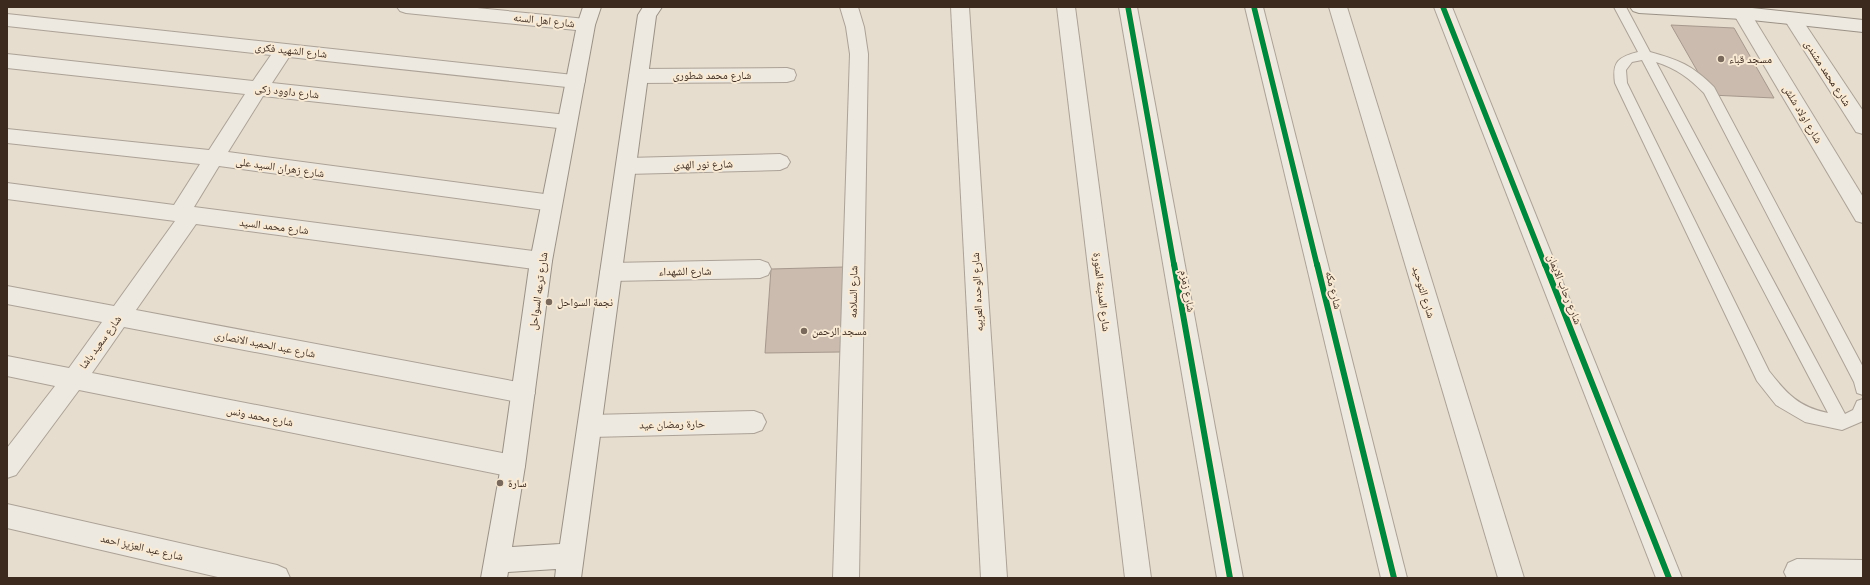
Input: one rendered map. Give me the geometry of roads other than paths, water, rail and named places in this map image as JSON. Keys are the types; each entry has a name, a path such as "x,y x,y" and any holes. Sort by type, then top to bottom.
{"street":[{"name":"شارع اهل السنه","path":"406,7 589,16"},
{"path":"495,569 570,567 591,426 647,15 653,7"},
{"name":"شارع السلامه","path":"846,578 859,54 855,27 849,7"},
{"name":"شارع الوحده العربيه","path":"960,7 994,578"},
{"name":"شارع المدينة المنورة","path":"1066,7 1138,578"},
{"name":"شارع زمزم","path":"1128,7 1230,578"},
{"name":"شارع مكه","path":"1254,7 1394,578"},
{"name":"شارع التوحيد","path":"1338,7 1511,578"},
{"name":"شارع رحاب الايمان","path":"1443,7 1669,578"},
{"path":"1639,7 1742,13 1863,26"},
{"name":"شارع اولاد شلش","path":"1742,13 1863,214"},
{"name":"شارع ترعه السواحل","path":"495,569 513,466 541,261 567,122 589,16"},
{"name":"شارع محمد مشندى","path":"1793,19 1863,127"},
{"name":"شارع الشهيد فكرى","path":"7,20 576,81"},
{"name":"شارع سعيد باشا","path":"7,467 74,379 118,316 185,214 214,158 258,88 285,50"},
{"name":"شارع داوود زكى","path":"7,61 567,122"},
{"name":"شارع محمد شطورى","path":"638,76 786,75"},
{"name":"شارع زهران السيد على","path":"7,136 214,158 552,203"},
{"name":"شارع نور الهدى","path":"627,166 780,162"},
{"name":"شارع محمد السيد","path":"7,191 541,261"},
{"name":"شارع الشهداء","path":"611,272 760,269"},
{"name":"شارع عبد الحميد الانصارى","path":"7,295 523,393"},
{"name":"شارع محمد ونس","path":"7,366 513,466"},
{"name":"حارة رمضان عيد","path":"591,426 754,422"},
{"name":"شارع عبد العزيز احمد","path":"7,516 277,578"},
{"path":"1797,572 1863,573"}],"lane":[{"path":"1620,7 1842,423"},
{"path":"1863,388 1858,374 1709,90 1693,74 1671,62 1645,55 1628,59 1619,69 1621,83 1763,376 1782,400 1811,417 1842,423 1859,415 1863,406"}],"place":[{"name":"مسجد قباء","path":"1721,59"},
{"name":"نجمة السواحل","path":"549,302"},
{"name":"مسجد الرحمن","path":"804,331"},
{"name":"سارة","path":"500,483"}]}
